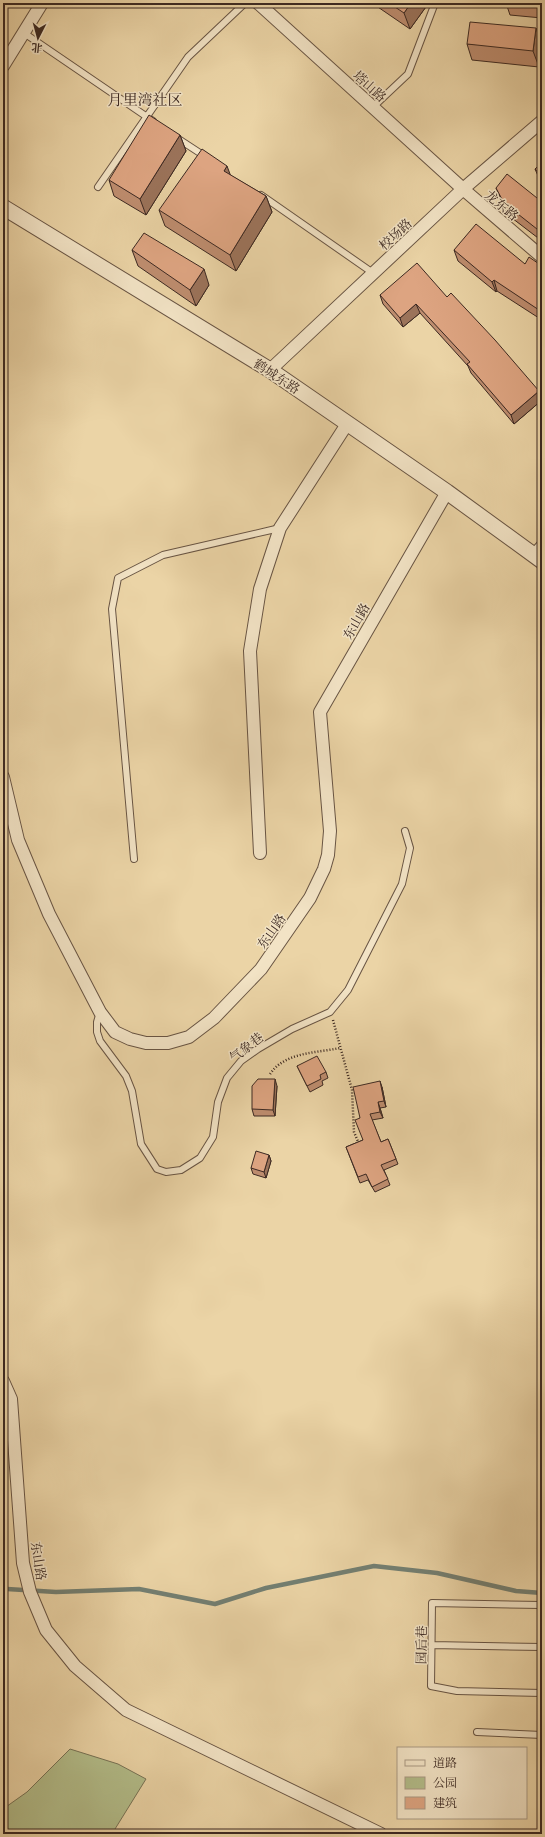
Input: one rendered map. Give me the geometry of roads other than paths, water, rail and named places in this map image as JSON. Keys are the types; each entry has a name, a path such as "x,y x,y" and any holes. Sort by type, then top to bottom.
{"street":[{"path":"3,66 42,3"},
{"name":"塔山路","path":"258,3 462,189"},
{"name":"校场路","path":"270,370 462,189 542,121"},
{"name":"龙东路","path":"462,189 542,257"},
{"name":"鹤城东路","path":"3,207 270,370 447,492 539,552"},
{"path":"260,853 250,651 260,589 280,528 347,424"},
{"name":"东山路","path":"3,777 21,847 49,914 100,1012 115,1032 130,1039 146,1043 168,1043 189,1037 214,1018 261,969 293,925 310,898 324,869 328,855 330,831 320,712 447,492"},
{"name":"东山路","path":"3,1381 11,1398 22,1555 29,1586 46,1630 74,1666 126,1710 380,1834"}],"lane":[{"path":"98,187 188,57 245,3"},
{"path":"373,108 408,74 434,3"},
{"path":"24,33 160,126"},
{"path":"172,135 211,161"},
{"path":"257,192 373,273"},
{"path":"134,859 112,609 118,578 163,556 280,528"},
{"name":"气象巷","path":"100,1012 97,1022 97,1032 100,1041 126,1076 132,1091 141,1144 150,1160 157,1168 166,1172 181,1170 200,1158 213,1137 218,1102 226,1078 242,1061 258,1049 292,1029 330,1012 338,1004 357,976 402,884 410,848 405,831"},
{"name":"园后巷","path":"542,1605 432,1603 431,1686 457,1690 542,1693"},
{"path":"432,1645 542,1647"},
{"path":"477,1732 542,1735"}],"waterway":[{"path":"7,1589 56,1592 139,1589 215,1604 266,1588 374,1566 437,1573 516,1591 542,1593"}],"district":[{"name":"月里湾社区","path":"145,100"}]}
